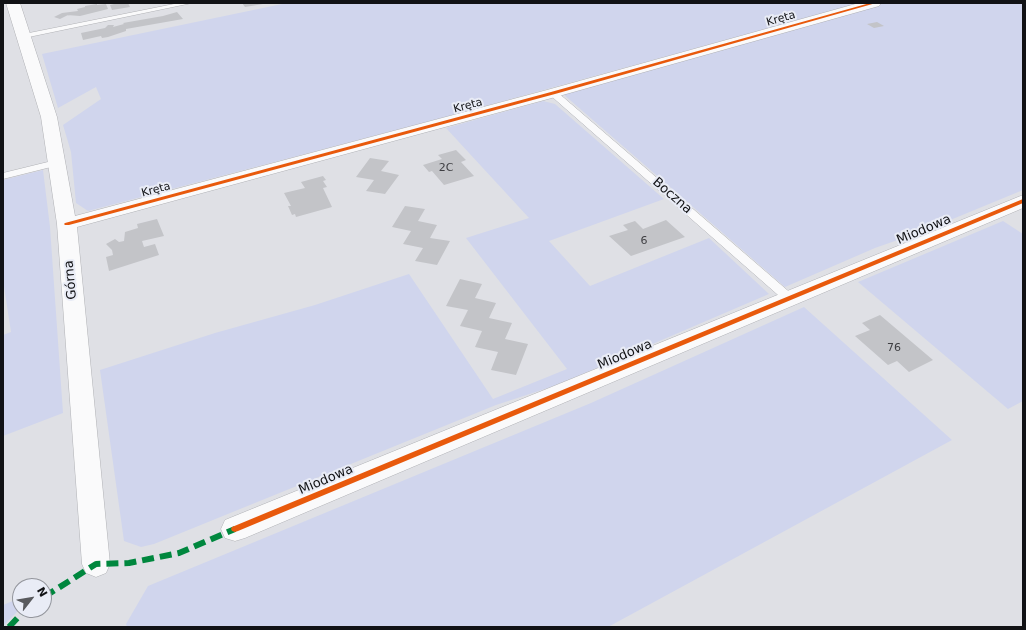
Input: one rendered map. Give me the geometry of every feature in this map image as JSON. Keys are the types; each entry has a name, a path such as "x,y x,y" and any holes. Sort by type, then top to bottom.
{"street":[{"name":"Górna","path":"13,3 49,117 67,224 96,564"},
{"name":"Kręta","path":"67,224 553,93 874,3"},
{"name":"Miodowa","path":"235,529 1023,201"}],"lane":[{"path":"24,36 189,3"},
{"name":"Boczna","path":"553,93 790,298"},
{"path":"3,176 56,163"}],"shaded area":[{"path":"287,3 860,3 438,119 88,211 76,203 71,152 63,125 101,99 96,87 58,108 42,54"},
{"path":"881,3 1023,3 1023,190 926,230 875,248 785,287 563,94"},
{"path":"543,101 555,104 664,199 549,241 590,286 709,238 769,294 557,385 496,405 154,544 141,547 124,541 100,370 215,333 315,305 409,274 493,399 567,369 466,238 529,218 446,128"},
{"path":"43,170 50,227 63,413 3,436 3,335 11,332 3,280 3,180"},
{"path":"1003,221 1023,234 1023,401 1008,409 858,282"},
{"path":"804,307 952,440 608,627 127,627 126,624 148,586 591,403"},
{"path":"12,601 12,617 3,626 3,605"}],"building":[{"path":"128,3 130,7 112,10 110,5"},
{"path":"242,3 263,3 263,4 245,7"},
{"path":"97,4 106,4 108,9 80,16 68,15 60,19 54,17 62,13 78,11 77,9 85,6"},
{"path":"177,12 183,19 126,29 126,31 108,37 102,38 101,36 83,40 81,33 105,28 108,25 114,25 113,27 124,24 123,23"},
{"path":"877,22 884,26 874,28 867,24"},
{"path":"456,150 466,160 461,162 474,176 444,185 432,171 429,172 423,165 442,159 438,155"},
{"path":"370,158 389,161 381,171 399,175 385,194 366,191 374,180 356,177"},
{"path":"323,176 326,180 323,181 327,187 323,188 332,207 296,217 295,214 292,215 288,206 291,206 284,193 305,188 301,182"},
{"path":"405,206 425,209 418,221 437,225 430,238 450,241 437,265 415,261 423,248 403,244 411,231 392,227"},
{"path":"157,219 164,236 142,241 144,247 155,244 159,255 109,271 106,257 113,255 112,250 106,244 115,239 119,242 124,241 125,232 138,228 137,224"},
{"path":"666,220 685,237 631,256 609,236 628,230 623,225 635,221 643,229"},
{"path":"460,279 482,284 475,298 496,303 489,318 512,323 505,339 528,344 516,375 491,370 498,352 475,347 482,331 460,326 468,310 446,306"},
{"path":"880,315 933,360 909,372 897,361 888,365 855,336 870,330 862,323"}],"marked path":[{"path":"52,592 96,564 129,563 179,553 235,529"},
{"path":"9,627 17,618"}],"cycle path":[{"path":"67,224 553,93 874,3"},
{"path":"235,529 1023,201"}]}
